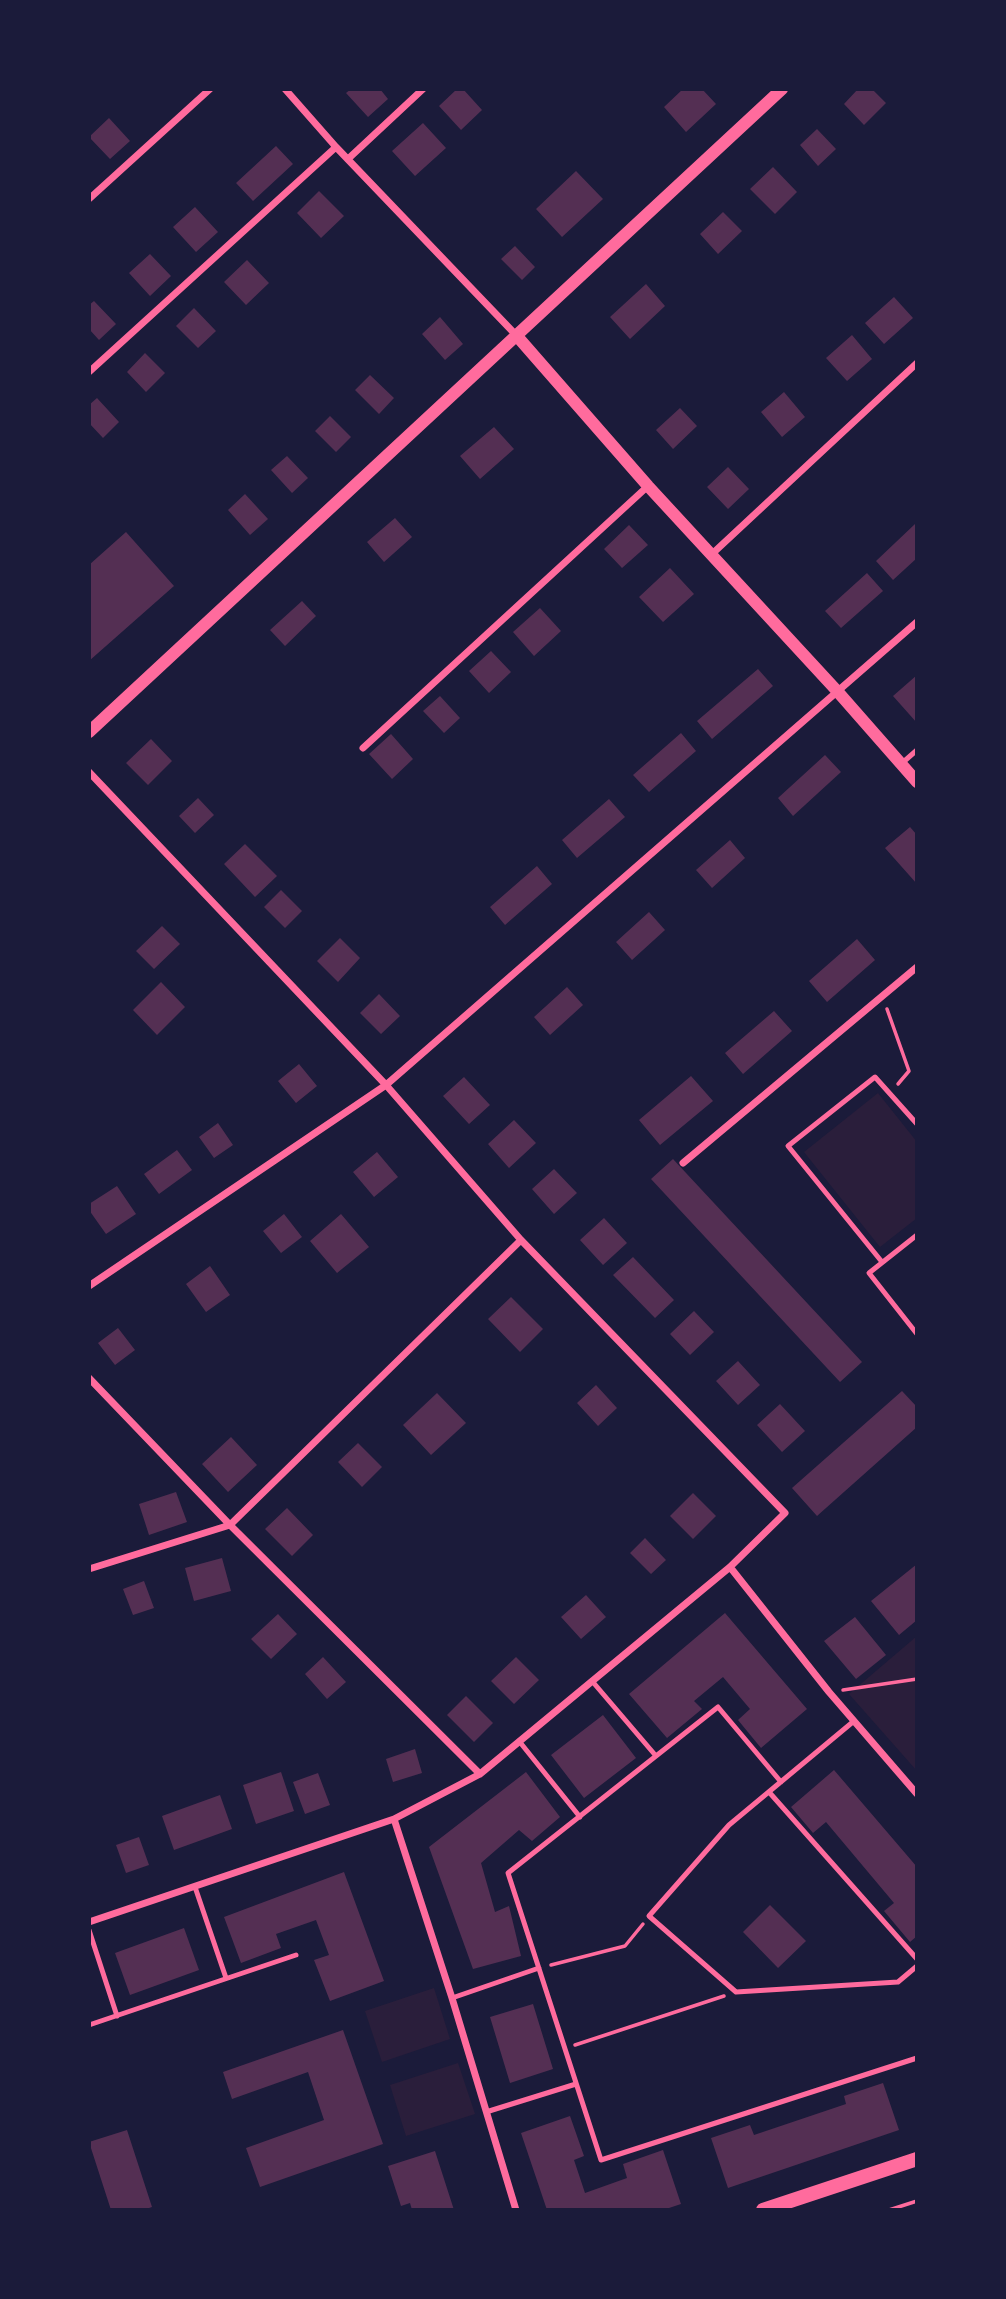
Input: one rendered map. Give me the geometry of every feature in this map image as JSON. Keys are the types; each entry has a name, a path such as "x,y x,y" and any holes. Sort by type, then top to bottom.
{"main road":[{"path":"763,2210 917,2159"}],"street":[{"path":"89,199 210,89"},
{"path":"285,89 516,335 648,486 838,691 917,782"},
{"path":"348,159 424,89"},
{"path":"89,732 782,89"},
{"path":"89,372 337,147"},
{"path":"712,554 917,363"},
{"path":"363,748 648,486"},
{"path":"89,1286 386,1085 917,622"},
{"path":"89,772 386,1085 521,1240 785,1513 730,1567 480,1774 394,1819 89,1923"},
{"path":"683,1163 917,967"},
{"path":"89,1569 230,1525 521,1240"},
{"path":"89,1378 230,1525 480,1774"},
{"path":"730,1567 829,1692 917,1794"},
{"path":"394,1819 516,2210"}],"lane":[{"path":"901,764 917,750"},
{"path":"882,1262 788,1146 875,1077 917,1124"},
{"path":"917,1235 869,1273 917,1334"},
{"path":"592,1681 656,1756"},
{"path":"781,1782 718,1707 508,1873 601,2160 917,2058"},
{"path":"854,1721 729,1825 649,1916 736,1992 898,1982 917,1966"},
{"path":"519,1741 580,1817"},
{"path":"769,1792 917,1959"},
{"path":"195,1887 226,1978"},
{"path":"89,1930 117,2016"},
{"path":"89,2025 296,1955"},
{"path":"452,1998 539,1968"},
{"path":"486,2112 576,2084"}],"path":[{"path":"883,996 909,1071 890,1094"},
{"path":"829,1692 917,1679"},
{"path":"539,1968 625,1946 649,1916"},
{"path":"565,2048 736,1992"},
{"path":"889,2210 917,2201"}],"shaded area":[{"path":"878,1093 917,1142 917,1218 880,1247 804,1152"},
{"path":"917,1636 917,1771 849,1694"},
{"path":"434,1988 450,2039 382,2062 365,2011"},
{"path":"458,2063 475,2114 406,2136 390,2085"}],"building":[{"path":"351,89 380,89 388,99 368,117 346,93"},
{"path":"457,89 463,89 482,110 461,130 439,106"},
{"path":"683,89 702,89 716,104 686,132 664,107"},
{"path":"858,89 872,89 886,103 864,125 844,104"},
{"path":"109,118 130,141 110,159 89,137"},
{"path":"423,123 446,148 415,176 392,151"},
{"path":"817,129 836,149 818,166 800,145"},
{"path":"276,146 293,164 253,201 236,183"},
{"path":"773,167 797,192 775,214 750,189"},
{"path":"576,171 603,199 562,237 536,209"},
{"path":"319,191 344,216 321,238 297,213"},
{"path":"195,207 218,232 196,252 173,227"},
{"path":"723,212 742,231 718,254 700,234"},
{"path":"515,246 535,267 522,280 501,259"},
{"path":"150,254 171,276 150,296 129,273"},
{"path":"247,260 269,283 246,305 224,282"},
{"path":"646,284 665,306 630,339 610,317"},
{"path":"894,297 913,318 884,344 865,323"},
{"path":"94,301 116,324 99,340 89,329 89,305"},
{"path":"194,308 216,331 198,348 176,326"},
{"path":"440,317 463,344 445,360 422,334"},
{"path":"852,335 872,359 847,381 826,358"},
{"path":"145,353 165,373 146,392 127,372"},
{"path":"370,375 394,398 379,414 355,390"},
{"path":"784,392 805,417 782,437 761,412"},
{"path":"97,398 119,422 103,438 89,423 89,405"},
{"path":"680,408 697,426 673,449 656,430"},
{"path":"330,416 351,437 336,452 315,431"},
{"path":"494,427 514,449 480,479 460,456"},
{"path":"287,456 308,478 292,493 271,470"},
{"path":"728,467 749,489 728,509 707,487"},
{"path":"245,494 268,519 250,535 228,510"},
{"path":"395,518 412,537 384,562 367,542"},
{"path":"915,524 917,558 893,580 876,561"},
{"path":"629,525 648,545 622,568 604,549"},
{"path":"126,532 174,586 89,661 89,565"},
{"path":"670,568 694,594 663,622 639,597"},
{"path":"867,573 883,591 841,628 825,611"},
{"path":"302,601 316,616 285,646 270,630"},
{"path":"540,608 561,631 534,656 513,632"},
{"path":"491,651 511,672 489,693 469,671"},
{"path":"758,669 773,686 712,739 697,721"},
{"path":"917,675 917,723 893,696"},
{"path":"440,696 460,718 444,733 423,711"},
{"path":"681,733 696,751 649,792 633,775"},
{"path":"391,734 413,759 392,779 369,754"},
{"path":"151,739 172,761 148,785 126,763"},
{"path":"825,755 841,772 793,816 778,798"},
{"path":"198,798 214,815 195,833 179,816"},
{"path":"609,799 625,817 577,858 562,840"},
{"path":"910,827 917,835 917,884 885,848"},
{"path":"730,840 745,858 712,888 696,870"},
{"path":"245,844 277,876 255,897 224,864"},
{"path":"537,866 552,884 505,925 490,907"},
{"path":"281,890 302,911 285,928 264,907"},
{"path":"649,912 665,930 632,960 616,942"},
{"path":"162,926 180,944 154,969 136,951"},
{"path":"340,938 360,958 338,982 317,961"},
{"path":"857,939 875,960 827,1002 809,981"},
{"path":"161,982 185,1007 157,1035 133,1010"},
{"path":"567,987 583,1005 550,1035 534,1017"},
{"path":"379,994 400,1016 381,1034 360,1013"},
{"path":"774,1011 792,1031 743,1074 725,1053"},
{"path":"299,1064 317,1086 296,1103 278,1081"},
{"path":"691,1076 713,1101 660,1145 639,1120"},
{"path":"464,1077 490,1105 469,1124 443,1096"},
{"path":"514,1120 536,1143 509,1168 488,1144"},
{"path":"218,1123 233,1145 214,1158 199,1137"},
{"path":"177,1150 192,1170 159,1194 144,1174"},
{"path":"377,1152 398,1177 374,1197 353,1172"},
{"path":"673,1159 862,1362 840,1382 651,1179"},
{"path":"554,1169 577,1193 554,1214 532,1189"},
{"path":"117,1186 136,1214 106,1234 89,1210 89,1204"},
{"path":"284,1214 302,1237 281,1253 263,1231"},
{"path":"341,1214 369,1247 337,1273 310,1241"},
{"path":"604,1218 627,1243 603,1265 580,1240"},
{"path":"633,1257 674,1300 655,1318 613,1275"},
{"path":"210,1266 230,1295 206,1312 186,1284"},
{"path":"511,1297 543,1329 520,1352 488,1319"},
{"path":"694,1311 714,1332 690,1355 670,1334"},
{"path":"118,1328 135,1350 115,1365 98,1343"},
{"path":"738,1361 760,1385 738,1405 716,1381"},
{"path":"596,1385 617,1408 598,1426 577,1403"},
{"path":"902,1391 917,1407 917,1427 817,1516 792,1488"},
{"path":"437,1393 466,1423 431,1455 403,1425"},
{"path":"780,1404 805,1431 782,1452 757,1425"},
{"path":"231,1437 257,1465 228,1492 202,1464"},
{"path":"358,1443 382,1467 362,1487 338,1462"},
{"path":"176,1492 187,1522 149,1535 139,1504"},
{"path":"693,1493 716,1516 693,1539 670,1516"},
{"path":"287,1508 313,1535 292,1556 265,1529"},
{"path":"645,1538 666,1560 651,1574 630,1553"},
{"path":"222,1558 231,1591 194,1601 185,1568"},
{"path":"917,1564 917,1620 899,1635 871,1601"},
{"path":"144,1581 154,1608 133,1615 123,1589"},
{"path":"586,1595 606,1617 581,1639 561,1617"},
{"path":"725,1613 807,1709 761,1748 738,1720 750,1709 723,1677 694,1701 702,1709 667,1738 629,1694"},
{"path":"278,1614 297,1634 271,1659 251,1639"},
{"path":"855,1617 886,1655 856,1679 824,1641"},
{"path":"323,1657 346,1682 327,1699 305,1674"},
{"path":"516,1657 539,1680 514,1704 491,1681"},
{"path":"466,1696 493,1723 474,1742 447,1715"},
{"path":"603,1715 636,1758 584,1798 551,1755"},
{"path":"415,1749 422,1773 393,1782 386,1759"},
{"path":"834,1770 917,1867 917,1936 910,1942 884,1911 894,1903 826,1822 813,1833 791,1807"},
{"path":"281,1772 294,1811 256,1824 243,1785"},
{"path":"526,1772 560,1817 532,1841 519,1830 481,1863 495,1912 509,1906 521,1956 473,1969 429,1847"},
{"path":"318,1773 330,1805 305,1814 293,1782"},
{"path":"220,1795 232,1829 174,1850 162,1816"},
{"path":"139,1837 149,1865 126,1873 116,1845"},
{"path":"344,1872 384,1981 330,2001 314,1960 329,1955 316,1920 276,1934 281,1948 241,1963 224,1917"},
{"path":"770,1905 806,1941 778,1968 743,1932"},
{"path":"184,1928 199,1970 130,1995 115,1953"},
{"path":"533,2004 553,2069 510,2083 490,2017"},
{"path":"343,2030 383,2144 260,2187 246,2148 324,2120 308,2072 232,2099 223,2072"},
{"path":"883,2083 899,2130 728,2188 711,2138 750,2125 754,2135 846,2104 844,2096"},
{"path":"570,2116 584,2156 574,2160 585,2193 627,2178 623,2164 663,2150 681,2204 663,2210 547,2210 521,2133"},
{"path":"127,2130 152,2207 143,2210 111,2210 89,2142"},
{"path":"435,2151 454,2210 412,2210 410,2203 401,2206 388,2166"}]}
